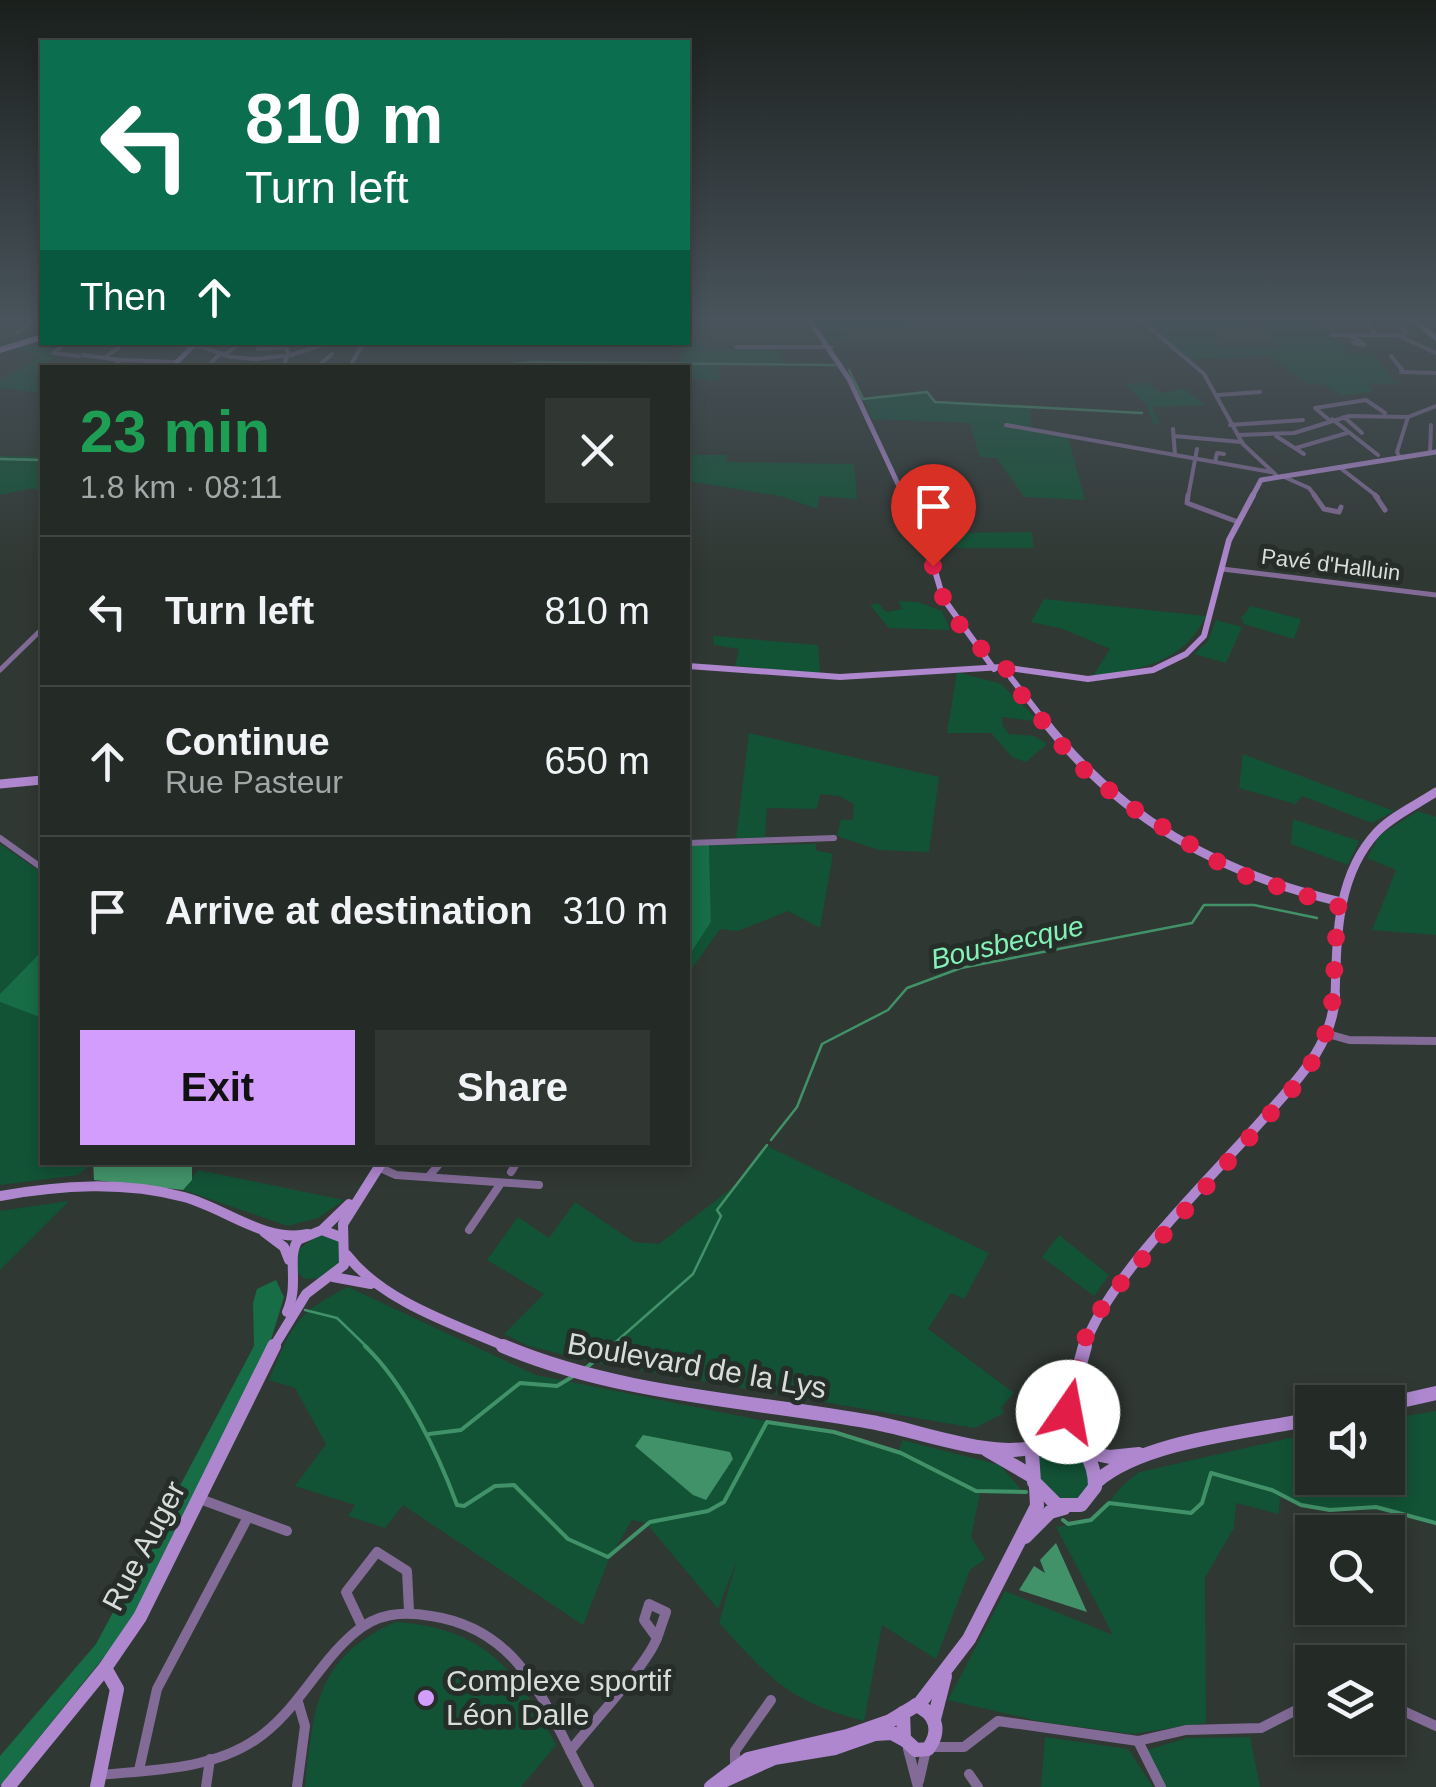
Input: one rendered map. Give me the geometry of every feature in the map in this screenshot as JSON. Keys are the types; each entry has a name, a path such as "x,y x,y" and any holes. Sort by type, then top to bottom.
{"main road":[{"path":"860,403 900,494 912,512"},
{"path":"1009,673 1125,676 1182,657 1208,629 1222,568 1238,522 1259,482 1276,474 1401,455"},
{"path":"929,555 941,596 995,674 1030,702"},
{"path":"976,642 1009,673 1077,764 1126,804 1221,866 1341,904"},
{"path":"690,666 840,677 940,668 995,674"},
{"path":"0,784 40,780"},
{"path":"1162,1451 1110,1456 1083,1449 1074,1428 1082,1344 1106,1300 1295,1086 1328,1034 1336,998 1341,904 1359,856 1374,834 1436,792"},
{"path":"327,1280 347,1255 345,1219 380,1165"},
{"path":"0,1196 64,1187 132,1188 197,1201 288,1238 334,1231 344,1238"},
{"path":"289,1261 296,1244 360,1191"},
{"path":"244,1221 281,1244 294,1276"},
{"name":"Boulevard de la Lys","path":"347,1255 354,1268 388,1290"},
{"name":"Boulevard de la Lys","path":"327,1280 350,1277 388,1290 517,1352 580,1373 1017,1452 1036,1446"},
{"name":"Rue Auger","path":"8,1787 105,1668 149,1602 279,1334 301,1300 327,1280"},
{"path":"712,1787 736,1769 883,1733 928,1748 948,1669 977,1624 1037,1506 1030,1460 1036,1446 1052,1437 1064,1422 1076,1382"},
{"path":"1405,1400 1436,1393"},
{"path":"1096,1482 1107,1469 1162,1451 1295,1423"},
{"name":"Boulevard de la Lys","path":"952,1438 998,1455 1034,1482"},
{"path":"1034,1482 1049,1500 1065,1508"},
{"path":"1014,1551 1050,1512 1065,1508"},
{"path":"98,1781 116,1689 105,1668"},
{"path":"910,1708 935,1722"}],"street":[{"path":"1221,403 1241,442 1276,474"},
{"path":"1344,403 1315,408 1378,455"},
{"path":"1371,403 1386,414"},
{"path":"1236,435 1298,432 1331,419 1408,416 1436,406"},
{"path":"1408,416 1401,455 1433,453 1432,425"},
{"path":"1344,417 1362,432"},
{"path":"1230,425 1304,420"},
{"path":"1006,425 1276,474 1310,488 1324,510 1339,512 1341,506"},
{"path":"1173,428 1175,455"},
{"path":"1296,448 1326,442 1348,432"},
{"path":"1274,435 1304,454"},
{"path":"1174,436 1241,442"},
{"path":"1197,450 1188,504 1238,522"},
{"path":"1215,462 1217,454 1224,454"},
{"path":"1339,467 1377,496 1385,510"},
{"path":"912,512 929,555"},
{"name":"Pavé d'Halluin","path":"1222,568 1436,594"},
{"path":"0,670 40,631"},
{"path":"995,674 1009,673"},
{"path":"0,838 40,867"},
{"path":"690,843 816,842 834,838"},
{"path":"1328,1034 1349,1040 1436,1042"},
{"path":"380,1165 396,1175 539,1184"},
{"path":"428,1177 438,1165"},
{"path":"512,1172 516,1165"},
{"path":"468,1230 501,1182"},
{"path":"294,1276 308,1284 327,1280"},
{"name":"Rue Auger","path":"279,1334 296,1289 294,1276"},
{"path":"1052,1437 1083,1449 1096,1482 1088,1501 1065,1508"},
{"path":"200,1499 287,1532"},
{"path":"139,1770 156,1690 248,1517"},
{"path":"362,1626 346,1592 378,1552 407,1570 409,1610"},
{"path":"98,1781 139,1770 210,1760 257,1738 298,1702 336,1648 362,1626 409,1610 470,1627 510,1653 537,1684 590,1787"},
{"path":"570,1751 627,1678 647,1662 657,1638"},
{"path":"919,1787 900,1723 948,1669"},
{"path":"771,1700 735,1751 736,1769 768,1752 847,1736 910,1708"},
{"path":"297,1787 305,1726 298,1702"},
{"path":"919,1787 919,1770 928,1748 958,1748 998,1721 1138,1741 1186,1730 1261,1728 1295,1711"},
{"path":"1405,1712 1436,1726"},
{"path":"935,1722 958,1748"},
{"path":"1138,1741 1161,1787"},
{"path":"206,1787 210,1760"},
{"path":"969,1774 977,1786"}],"shaded area":[{"path":"865,403 1031,407 1031,430 1068,437 1085,500 1024,497 997,458 980,457 969,423 872,419"},
{"path":"1147,405 1206,405 1153,407 1159,424 1153,424"},
{"path":"690,450 694,455 727,455 726,462 854,464 857,499 819,496 818,509 780,496 690,481"},
{"path":"0,456 40,457 40,492 33,488 0,495"},
{"path":"1032,532 1034,548 933,548 926,533"},
{"path":"1044,599 1206,616 1185,645 1173,654 1144,667 1093,676 1110,649 1063,629 1031,622"},
{"path":"898,601 918,602 942,611 950,630 889,628 870,605 878,603 886,612 903,609"},
{"path":"1251,606 1301,619 1294,639 1244,624 1241,618"},
{"path":"1216,620 1242,627 1226,663 1194,654 1208,641"},
{"path":"713,636 818,645 820,673 735,666 739,649 714,645"},
{"path":"957,672 1001,684 1040,722 1002,717 1002,725 1009,734 1034,736 1047,744 1026,762 1012,757 991,733 947,733"},
{"path":"749,733 939,777 929,852 879,850 837,836 841,820 853,820 854,804 839,796 820,794 817,809 767,808 765,836 781,838 736,838"},
{"path":"1243,754 1394,811 1372,823 1302,796 1295,804 1239,788"},
{"path":"1418,811 1436,817 1436,935 1372,930 1396,870 1367,858 1380,835"},
{"path":"1293,819 1359,841 1348,865 1291,844"},
{"path":"0,844 40,872 40,953 0,994"},
{"path":"816,844 816,850 833,854 820,928 788,911 738,931 720,929 690,971 690,954 711,922 709,845"},
{"path":"690,845 709,845 711,922 690,954"},
{"path":"40,953 40,1017 0,1002 0,994"},
{"path":"0,1002 40,1017 40,1165 90,1165 78,1175 0,1185"},
{"path":"767,1146 989,1253 964,1299 951,1293 928,1329 1014,1393 1001,1408 1004,1413 975,1428 596,1363 529,1346 504,1334 544,1294 487,1260 518,1217 549,1238 575,1202 634,1242 659,1244 736,1185"},
{"path":"93,1165 192,1165 192,1180 183,1190 94,1180"},
{"path":"198,1170 344,1200 318,1218 288,1226 183,1190"},
{"path":"69,1201 0,1270 0,1211"},
{"path":"319,1234 336,1238 341,1244 340,1264 324,1278 305,1279 295,1270 298,1250"},
{"path":"1059,1235 1109,1275 1094,1296 1042,1257"},
{"path":"276,1280 284,1297 271,1340 128,1627 0,1786 0,1756 96,1644 254,1346 253,1303 257,1289"},
{"path":"348,1287 536,1375 835,1435 898,1454 902,1440 1000,1465 1025,1494 980,1493 971,1537 985,1559 970,1570 936,1659 882,1625 864,1721 798,1696 767,1673 719,1623 737,1560 718,1609 646,1523 632,1520 609,1559 583,1625 403,1505 385,1528 348,1516 355,1505 295,1486 326,1444 295,1388 269,1380 297,1323"},
{"path":"1436,1411 1436,1526 1390,1510 1301,1507 1280,1495 1279,1514 1236,1503 1234,1528 1205,1577 1206,1723 1132,1734 1043,1722 948,1700 1005,1591 1113,1635 1056,1527 1090,1519 1140,1472 1295,1437 1295,1495 1405,1495 1405,1416"},
{"path":"643,1435 730,1452 733,1459 706,1500 693,1495 635,1446"},
{"path":"1066,1444 1083,1456 1091,1481 1082,1498 1060,1501 1037,1478 1036,1458 1048,1445"},
{"path":"1056,1543 1087,1612 1019,1590 1034,1566 1045,1573 1040,1560"},
{"name":"Complexe sportif Léon Dalle","path":"395,1622 452,1633 495,1658 512,1675 556,1745 521,1787 305,1787 316,1709 323,1688 348,1652"},
{"path":"1045,1737 1128,1749 1153,1787 1041,1787"},
{"path":"1250,1737 1260,1787 1165,1787 1147,1750 1187,1738"}],"waterway":[{"path":"961,403 1142,413"},
{"path":"0,459 40,460"},
{"name":"Bousbecque","path":"771,1140 797,1107 822,1044 888,1010 907,988 961,968 1192,923 1204,905 1254,905 1317,918"},
{"name":"Bousbecque","path":"609,1348 693,1274 721,1216 717,1210 767,1145"},
{"path":"305,1310 337,1318 368,1348"},
{"path":"365,1346 394,1380 419,1420 457,1505 464,1506 495,1486 514,1485 568,1539 608,1557 650,1522 708,1511 724,1502 767,1422 834,1432 901,1453 976,1491 1026,1492"},
{"name":"Bousbecque","path":"586,1368 612,1346"},
{"name":"Bousbecque","path":"429,1434 461,1430 520,1383 557,1386 572,1377"},
{"path":"1063,1520 1068,1524 1091,1520 1109,1503 1191,1513 1202,1503 1211,1473 1272,1490 1301,1505 1330,1510 1376,1507 1436,1523"}],"place":[{"name":"Complexe sportif Léon Dalle","path":"426,1698"}],"route":[{"path":"933,566 940,593 957,620 1011,672 1012,683 1077,764 1115,797 1221,866 1340,907 1334,1010 1320,1051 1295,1086 1106,1300 1082,1344 1068,1412"}]}
